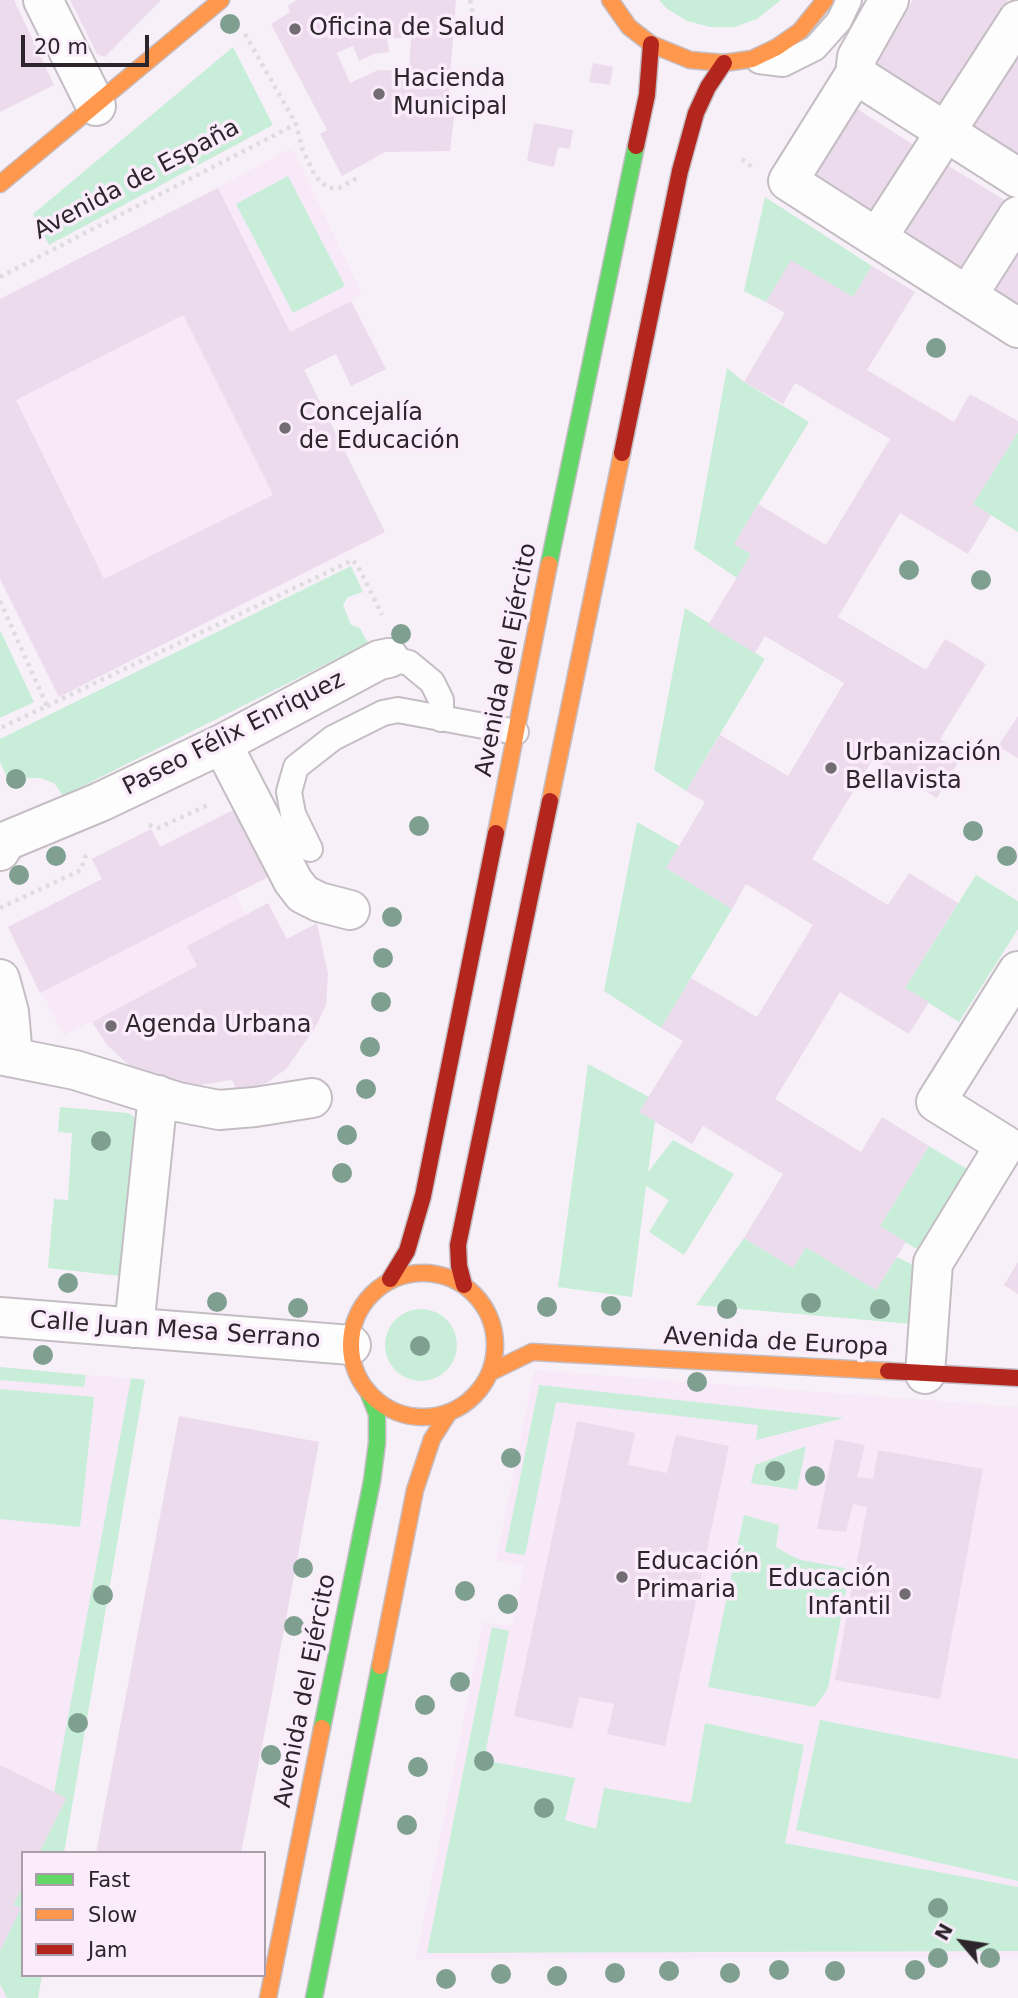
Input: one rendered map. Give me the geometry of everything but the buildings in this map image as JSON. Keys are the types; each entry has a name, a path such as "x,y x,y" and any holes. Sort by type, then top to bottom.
{"main road":[{"path":"0,184 221,0"},
{"path":"610,0 629,26 651,44 690,60 724,63 752,59 778,47 800,31 825,0"},
{"name":"Avenida del Ejército","path":"390,1279 407,1251 423,1196 590,362 648,94 651,44"},
{"path":"464,1285 459,1266 458,1245 680,171 695,113 724,63"},
{"path":"427,1272 446,1276 464,1285 479,1298 489,1314 495,1333 496,1352 491,1372 480,1390 466,1405 448,1414 427,1418 405,1416 385,1408 369,1394 358,1379 352,1362 353,1325 362,1307 374,1292 390,1279 427,1272"},
{"name":"Avenida de Europa","path":"489,1314 513,1339 533,1352"},
{"name":"Avenida de Europa","path":"491,1372 533,1352 1018,1378"},
{"name":"Avenida del Ejército","path":"268,1998 372,1481 377,1414 369,1394"},
{"path":"314,1998 415,1490 432,1439 448,1414"}],"street":[{"path":"43,0 96,106"},
{"path":"890,0 857,57 855,74 789,181 1018,328"},
{"path":"877,238 1018,20"},
{"path":"855,74 1018,178"},
{"path":"976,282 1018,216"},
{"name":"Paseo Félix Enriquez","path":"2,840 103,800 222,744 379,660 389,658"},
{"path":"222,744 285,868 303,894 319,902 350,910"},
{"path":"925,1374 933,1263 1005,1145 936,1102 1018,971"},
{"path":"0,979 9,1012 7,1056 75,1070 219,1110 312,1098"},
{"path":"134,1328 158,1095"},
{"name":"Calle Juan Mesa Serrano","path":"0,1317 351,1345"}],"lane":[{"path":"752,59 783,64 815,48 839,21 849,0"},
{"name":"Paseo Félix Enriquez","path":"389,658 409,663 432,682 441,700 441,719"},
{"path":"303,853 278,812 275,790 277,775 286,760 306,745 333,738 383,713 398,710 516,732"}],"path":[{"path":"470,0 476,28 497,35"},
{"path":"242,27 296,124 302,148 315,176 324,187 339,188 357,178"},
{"name":"Avenida de España","path":"0,277 296,124"},
{"path":"0,728 353,560 382,615"},
{"path":"0,601 47,706"},
{"path":"141,830 150,825 158,828 244,788"},
{"path":"0,908 82,870 85,857 97,851"}],"shaded area":[{"path":"292,148 362,293 351,301 386,369 351,386 335,354 304,370 385,532 59,697 0,579 0,299"},
{"path":"151,829 161,847 274,874 236,894 246,915 187,946 197,966 64,1036 8,927 102,879 92,859"},
{"path":"0,1367 145,1380 64,1851 21,1851 21,1977 42,1977 38,1998 0,1998"},
{"path":"534,1370 1018,1407 1018,1957 416,1959 483,1622 512,1626 524,1566 496,1561"}],"green space":[{"path":"659,0 781,0 757,19 734,27 710,27 687,21 666,8"},
{"path":"233,47 273,125 49,245 33,214"},
{"path":"288,176 345,286 293,313 236,204"},
{"path":"765,197 872,266 853,297 791,261 766,302 744,291"},
{"path":"727,368 744,382 809,422 734,544 751,554 737,578 694,549"},
{"path":"1018,432 1018,532 973,504"},
{"path":"351,566 363,592 348,597 343,605 351,625 360,628 368,643 63,796 54,783 40,778 26,778 11,786 0,762 0,739"},
{"path":"685,608 765,659 686,791 654,770"},
{"path":"0,630 34,702 0,718"},
{"path":"637,822 679,846 666,868 732,909 661,1028 604,991"},
{"path":"976,875 1018,901 1018,929 959,1022 905,988"},
{"path":"588,1064 649,1097 655,1121 648,1172 673,1140 734,1174 684,1255 649,1232 669,1200 646,1186 632,1297 558,1287"},
{"path":"60,1107 128,1113 142,1122 137,1278 48,1268 54,1199 68,1200 72,1133 58,1132"},
{"path":"929,1146 970,1171 921,1252 880,1226"},
{"path":"744,1238 793,1268 806,1247 876,1290 897,1257 915,1266 912,1324 696,1305"},
{"path":"428,1309 447,1319 455,1331 455,1359 447,1371 435,1379 414,1381 395,1371 387,1359 385,1338 395,1319 407,1311"},
{"path":"0,1367 86,1375 84,1387 0,1380"},
{"path":"131,1378 145,1380 64,1851 40,1851 66,1799 54,1793"},
{"path":"539,1385 844,1418 756,1440 758,1425 556,1402 525,1555 505,1552"},
{"path":"0,1389 94,1397 80,1527 0,1519"},
{"path":"806,1446 797,1490 751,1483 755,1465"},
{"path":"744,1515 779,1525 776,1547 788,1554 801,1560 850,1569 828,1688 815,1707 708,1687"},
{"path":"492,1627 509,1631 484,1760 575,1778 565,1820 596,1829 604,1788 691,1803 705,1723 804,1745 785,1843 1018,1887 1018,1951 427,1953"},
{"path":"820,1720 1018,1759 1018,1881 796,1830"},
{"path":"21,1890 21,1908 13,1905"},
{"path":"21,1908 21,1977 42,1977 38,1998 7,1998 0,1984 0,1951"}],"traffic: fast":[{"path":"549,564 636,146"},
{"path":"322,1728 372,1481 377,1443 377,1414 369,1394"},
{"path":"314,1998 380,1666"}],"traffic: slow":[{"path":"0,184 221,0"},
{"path":"610,0 629,27 651,44 690,60 724,63 752,59 777,47 800,31 825,0"},
{"path":"550,801 622,453"},
{"path":"496,833 549,564"},
{"path":"423,1273 451,1278 474,1294 490,1317 495,1345 490,1373 474,1396 451,1412 423,1417 395,1412 372,1396 356,1373 351,1345 356,1317 372,1294 395,1278 423,1273"},
{"path":"491,1372 532,1352 888,1371"},
{"path":"380,1666 415,1490 432,1439 448,1414"},
{"path":"268,1998 322,1728"}],"traffic: jam":[{"path":"636,146 647,95 651,44"},
{"path":"622,453 680,171 696,113 708,87 724,63"},
{"path":"464,1285 459,1266 458,1245 550,801"},
{"path":"390,1279 407,1251 423,1196 496,833"},
{"path":"888,1371 1018,1378"}],"place":[{"name":"Oficina de Salud","path":"295,29"},
{"name":"Hacienda Municipal","path":"379,94"},
{"name":"Concejalía de Educación","path":"285,428"},
{"name":"Urbanización Bellavista","path":"831,768"},
{"name":"Agenda Urbana","path":"111,1026"},
{"name":"Educación Primaria","path":"622,1577"},
{"name":"Educación Infantil","path":"905,1594"}]}
